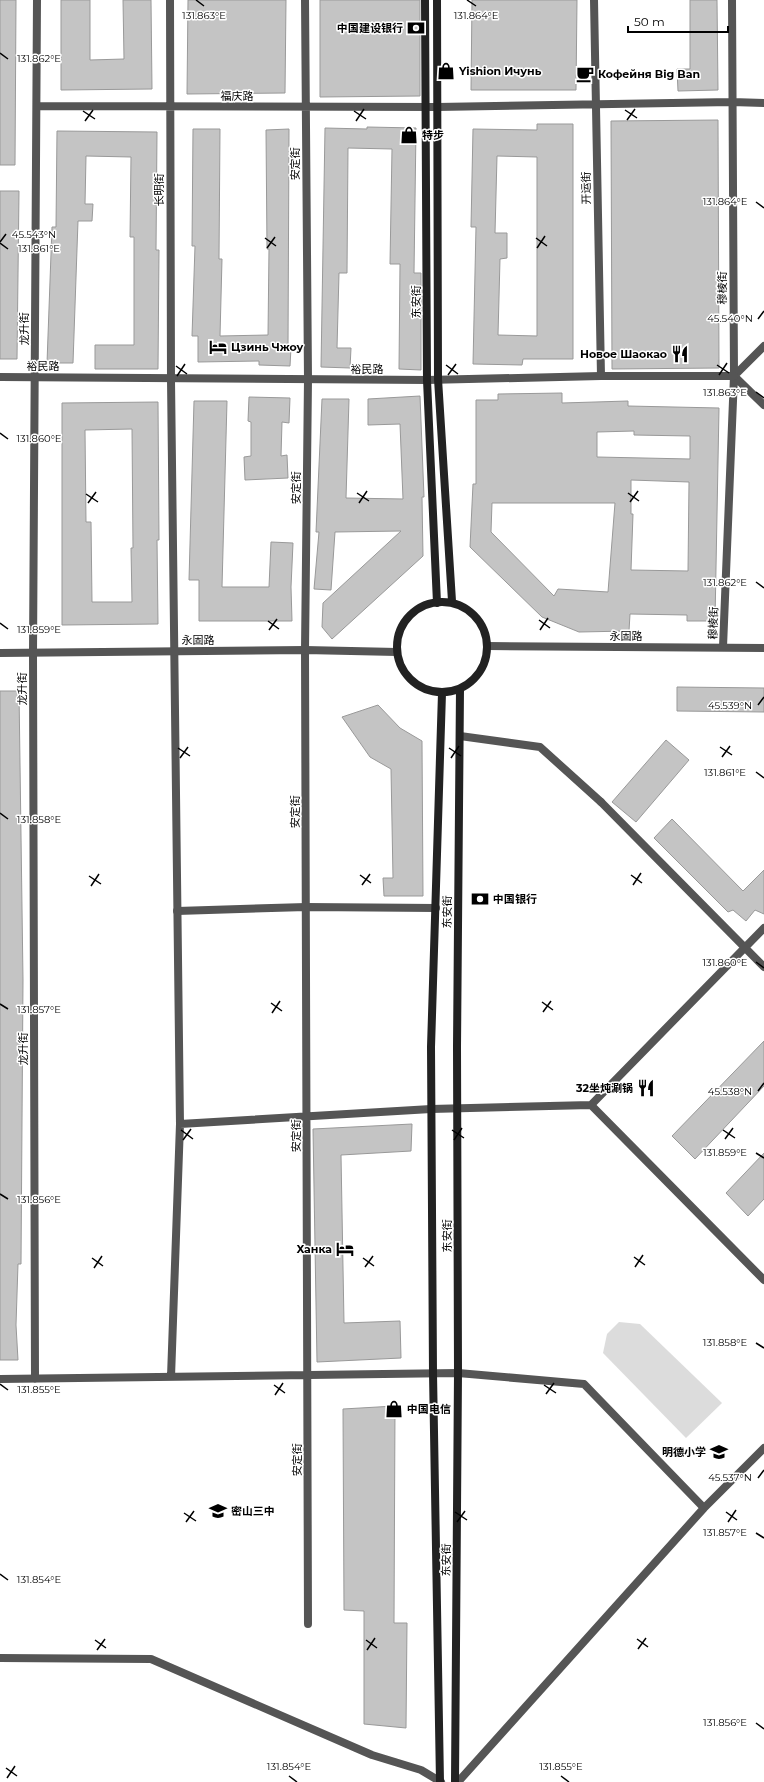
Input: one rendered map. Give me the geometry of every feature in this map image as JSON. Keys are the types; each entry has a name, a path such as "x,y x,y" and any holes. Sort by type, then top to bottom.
{"main road":[{"name":"东安街","path":"426,0 427,380 437,603"},
{"name":"东安街","path":"437,0 438,379 452,601"},
{"path":"452,601 474,614 484,629 488,646 485,664 475,679 460,689 442,693 425,690 410,680 400,666 397,652 399,630 409,615 423,605 452,601"},
{"name":"东安街","path":"455,1782 460,689"},
{"name":"东安街","path":"441,1782 439,1744 433,1373 431,1047 442,693"}],"street":[{"name":"龙升街","path":"35,1378 33,653 37,0"},
{"name":"长明街","path":"170,0 169,106 171,380 180,1124 171,1377"},
{"name":"安定街","path":"305,0 308,379 306,650 308,1624"},
{"name":"开运街","path":"594,0 600,376"},
{"name":"穆棱街","path":"724,647 734,376 732,0"},
{"name":"福庆路","path":"36,106 437,107 732,102 764,103"},
{"path":"764,346 734,376 764,405"},
{"name":"裕民路","path":"0,377 171,380 427,380 600,376 734,376"},
{"name":"永固路","path":"488,646 764,648"},
{"name":"永固路","path":"0,653 306,650 397,652"},
{"path":"460,736 540,747 601,802 764,967"},
{"path":"177,911 306,907 436,908"},
{"path":"180,1124 431,1109 591,1105 764,928"},
{"path":"591,1105 764,1280"},
{"path":"0,1379 458,1373 584,1384 704,1508"},
{"path":"458,1782 704,1508 764,1448"},
{"path":"0,1658 151,1659 372,1755 421,1770 441,1782"}],"shaded area":[{"path":"619,1322 640,1324 722,1403 686,1438 603,1353 607,1334"}],"building":[{"path":"0,0 16,0 15,165 0,165"},
{"path":"61,0 90,0 90,60 124,59 123,0 151,0 152,89 61,90"},
{"path":"188,0 286,0 285,93 187,94"},
{"path":"320,0 420,0 420,96 320,97"},
{"path":"472,0 577,0 576,90 471,90"},
{"path":"690,0 717,0 718,90 678,91 677,69 690,69"},
{"path":"718,120 719,368 612,369 611,121"},
{"path":"537,124 573,124 573,359 523,359 522,365 473,364 476,227 471,227 473,129 537,130","holes":["497,156 537,157 537,336 498,335 500,259 507,258 507,233 495,233"]},
{"path":"367,127 416,128 414,273 421,273 421,370 399,369 400,264 390,264 392,149 348,148 347,273 339,273 337,348 351,348 350,368 321,367 325,128 367,129"},
{"path":"193,129 220,129 219,259 222,259 220,336 268,335 269,249 267,249 266,130 289,129 288,348 291,348 290,366 259,365 259,361 198,362 198,336 192,336 195,246 192,246"},
{"path":"57,131 157,132 156,250 159,250 158,369 95,369 95,345 134,345 134,237 130,237 131,157 86,156 85,204 93,204 92,221 78,221 73,363 47,363 52,227 56,227"},
{"path":"0,191 19,191 17,359 0,359"},
{"path":"562,393 562,403 628,401 628,406 719,408 715,621 687,621 687,615 630,614 629,631 579,632 542,617 470,547 473,484 476,484 476,400 498,400 498,394","holes":["634,431 634,435 690,436 690,459 597,457 597,432","631,480 689,482 688,571 631,570 633,514 631,514","492,503 615,503 608,592 558,589 554,596 491,532"]},
{"path":"420,396 424,497 422,497 423,556 332,639 322,627 323,603 401,531 335,532 331,590 314,589 319,532 316,532 322,399 349,399 346,498 403,499 400,424 368,425 368,399"},
{"path":"249,397 290,398 289,423 282,422 281,456 287,455 288,478 245,480 244,457 251,456 251,422 248,421"},
{"path":"194,401 227,401 222,587 269,587 271,542 293,543 291,587 292,621 199,621 199,580 189,580"},
{"path":"158,402 158,624 62,625 62,403","holes":["132,429 133,548 131,548 132,602 92,602 91,522 86,522 85,430"]},
{"path":"677,687 764,688 764,712 677,711"},
{"path":"0,691 19,691 23,980 21,1264 18,1264 16,1325 18,1360 0,1360"},
{"path":"378,705 400,728 422,741 423,896 384,896 383,878 393,878 391,769 370,757 342,717"},
{"path":"666,740 689,760 636,822 612,802"},
{"path":"672,819 743,891 764,870 764,914 755,910 746,921 733,910 728,912 654,838"},
{"path":"764,1041 764,1086 695,1159 672,1136"},
{"path":"412,1124 411,1151 341,1155 344,1323 400,1321 401,1358 317,1362 313,1129"},
{"path":"764,1153 764,1199 748,1216 726,1193"},
{"path":"395,1406 394,1623 407,1623 406,1728 364,1724 364,1611 344,1610 343,1409"}],"place":[{"name":"中国建设银行","path":"416,28"},
{"name":"Yishion Ичунь","path":"446,71"},
{"name":"Кофейня Big Ban","path":"585,74"},
{"name":"特步","path":"409,135"},
{"name":"Цзинь Чжоу","path":"218,347"},
{"name":"Новое Шаокао","path":"680,354"},
{"name":"中国银行","path":"480,899"},
{"name":"32坐炖涮锅","path":"646,1088"},
{"name":"Ханка","path":"345,1249"},
{"name":"中国电信","path":"394,1409"},
{"name":"明德小学","path":"719,1452"},
{"name":"密山三中","path":"218,1511"}]}
